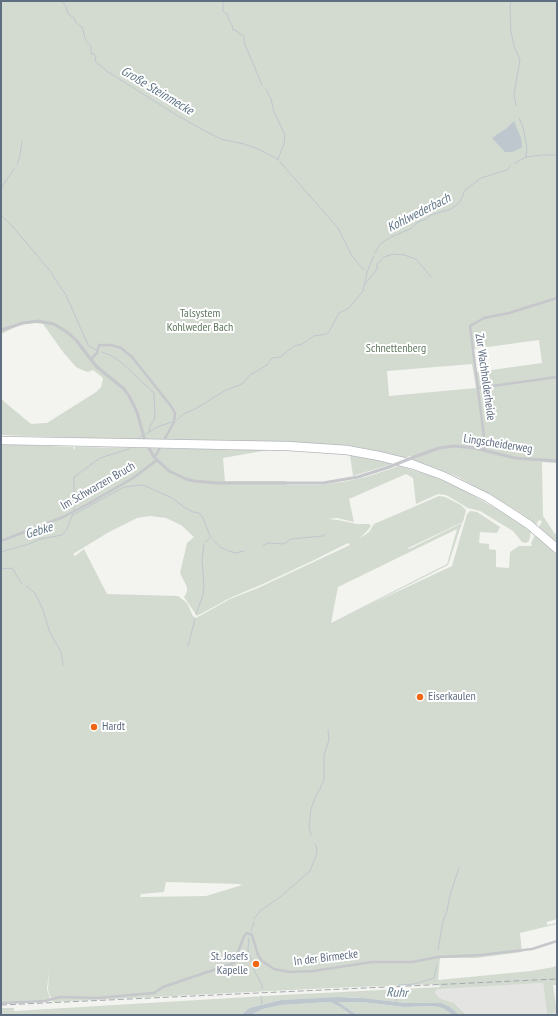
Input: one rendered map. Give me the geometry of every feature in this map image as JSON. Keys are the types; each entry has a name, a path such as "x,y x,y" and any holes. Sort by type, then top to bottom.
{"highway":[{"path":"1,437 9,439 57,441 229,445 287,448 341,451 379,458 411,466 447,479 487,499 524,523 557,551"},
{"path":"1,442 57,441"},
{"path":"229,445 287,444 336,447 380,454 412,462 443,474 488,496 521,517 557,546"}],"street":[{"name":"Zur Wachholderheide","path":"484,451 485,445 469,330 470,326 484,318 509,313 557,298"},
{"name":"Lingscheiderweg","path":"1,330 28,322 38,321 50,323 62,328 72,336 98,369 124,389 130,396 137,412 145,442 157,460 169,471 180,477 194,481 217,483 328,483 358,477 438,448 454,446 475,448 514,458 557,460"},
{"path":"90,360 97,353 99,346 111,345 121,348 132,357 171,406 175,414 174,422 156,455"},
{"path":"478,388 557,377"},
{"name":"Im Schwarzen Bruch","path":"1,541 77,510 133,478 157,460"},
{"name":"In der Birmecke","path":"1,1003 45,1001 60,997 96,998 154,993 163,987 234,963 244,936 247,933 251,933 253,936 258,955 262,961 274,969 290,972 313,971 368,962 412,962 438,957 481,956 532,949 557,941"}],"shaded area":[{"path":"514,121 521,138 522,146 515,151 505,152 492,138 507,128"},
{"path":"543,983 547,1014 557,1013 557,1015 467,1015 457,1005 442,999 435,992 440,988"},
{"path":"339,997 406,1003 441,1003 450,1007 459,1015 453,1015 443,1008 435,1006 404,1007 362,1002 338,1002 357,1015 351,1015 342,1008 330,1002 281,1005 263,1009 251,1015 241,1015 249,1008 281,1000"}],"green space":[{"path":"1,1 557,1 557,463 542,462 543,516 555,534 557,533 557,543 539,527 542,521 539,520 536,525 519,512 458,477 412,460 417,457 410,456 404,458 352,446 288,442 134,440 1,435 1,399 31,424 47,423 96,392 101,387 103,379 93,370 88,372 76,367 43,324 22,324 1,334","holes":["539,340 542,363 477,372 473,349","472,364 476,388 389,396 387,371"]},
{"path":"1,444 73,447 75,450 75,447 268,450 223,458 225,481 286,481 287,485 319,485 342,482 366,477 399,466 432,476 459,488 508,515 531,532 529,541 526,543 522,542 513,531 480,511 468,508 446,495 438,494 416,504 413,478 406,474 349,499 354,522 337,518 328,519 357,524 369,524 371,526 359,539 369,532 374,524 439,496 445,497 461,505 466,510 463,522 408,548 409,549 462,523 448,565 373,603 452,566 467,514 470,511 477,512 500,527 497,533 480,532 479,543 489,544 489,549 496,550 496,567 509,568 510,552 519,546 532,546 531,543 535,535 557,555 557,919 547,922 547,925 557,924 520,933 522,952 476,958 440,958 438,980 531,971 554,967 557,964 557,985 553,985 557,1013 547,1014 543,983 438,989 435,992 442,999 454,1003 467,1015 357,1015 337,1002 362,1002 404,1007 435,1006 434,1003 406,1003 352,997 281,1000 249,1008 241,1015 1,1015 1,1008 14,1008 14,1011 440,987 438,984 331,988 53,1002 48,989 49,972 47,989 50,999 1,1002","holes":["150,516 166,518 181,525 194,537 187,543 180,573 187,587 187,592 184,597 197,616 230,598 263,584 348,543 350,545 258,588 230,599 196,618 193,616 187,603 178,596 107,594 84,549 75,556 73,554 109,532 137,518","457,529 447,564 331,623 338,587","166,882 242,885 206,896 140,897 141,894 164,892"]},
{"path":"350,455 363,457 392,464 353,476"},
{"path":"330,1002 342,1008 351,1015 251,1015 263,1009 281,1005"}],"waterway":[{"name":"Große Steinmecke","path":"62,1 68,14 82,27 86,41 91,46 91,54 94,54 96,57 95,61 108,72 205,131 221,139 258,149 279,160"},
{"path":"223,1 223,11 228,15 228,19 233,30 236,30 244,36 244,42 262,85"},
{"path":"511,1 511,32 514,46 520,60 514,94 516,106"},
{"path":"266,89 271,99 274,112 285,135 284,144 278,159"},
{"path":"519,118 523,127 527,148 526,157"},
{"path":"17,164 20,156 22,141"},
{"name":"Kohlwederbach","path":"515,163 526,157 557,155"},
{"name":"Große Steinmecke","path":"280,162 338,228 351,254 364,270"},
{"name":"Kohlwederbach","path":"375,253 380,244 391,237 410,229 418,222 431,215 451,209 460,202 465,190 481,178 507,170 511,165"},
{"path":"1,190 14,169"},
{"path":"1,215 51,272 66,295 88,345 96,350"},
{"path":"366,283 377,269 377,264 384,257 393,254 404,255 417,260 431,277"},
{"name":"Kohlwederbach","path":"177,420 183,414 197,408 226,390 242,384 250,375 267,365 272,358 280,357 294,346 302,344 314,336 329,332 339,313 349,308 363,291 367,272 374,256"},
{"path":"102,352 121,362 154,393 155,416 149,432"},
{"name":"Gebke","path":"146,434 157,427 172,422"},
{"name":"Gebke","path":"137,440 141,436"},
{"name":"Gebke","path":"74,510 74,477 100,458 129,449 131,447"},
{"path":"73,515 124,487 143,485 172,498 193,512 199,513 203,518 210,536"},
{"name":"Gebke","path":"1,552 29,544 40,539 62,535 67,529 73,513"},
{"path":"263,546 268,543 284,544 291,539 323,536 325,534"},
{"path":"205,542 211,537"},
{"path":"213,540 220,547 229,551 235,553 244,551"},
{"path":"196,614 203,595 204,586 202,560 204,544"},
{"path":"1,569 12,568 22,584"},
{"path":"26,586 35,593 43,610 50,633 61,652 63,665"},
{"path":"188,646 195,619"},
{"path":"311,835 309,827 311,809 324,779 324,755 329,740 328,730"},
{"path":"254,919 261,910 280,897 310,871 316,856 317,849 315,844"},
{"path":"438,950 443,921 459,868"},
{"path":"251,931 254,922"},
{"path":"249,938 248,950 255,972 262,985 262,989"},
{"name":"Ruhr","path":"399,985 414,984 434,978 437,965"},
{"name":"Ruhr","path":"396,1002 398,992"},
{"path":"261,996 262,1005"}],"railway":[{"path":"1,1005 557,979"}],"place":[{"name":"Eiserkaulen","path":"420,697"},
{"name":"Hardt","path":"94,727"},
{"name":"St. Josefs Kapelle","path":"256,964"}],"park label":[{"name":"Talsystem Kohlweder Bach","path":"200,321"},
{"name":"Schnettenberg","path":"396,349"}]}
